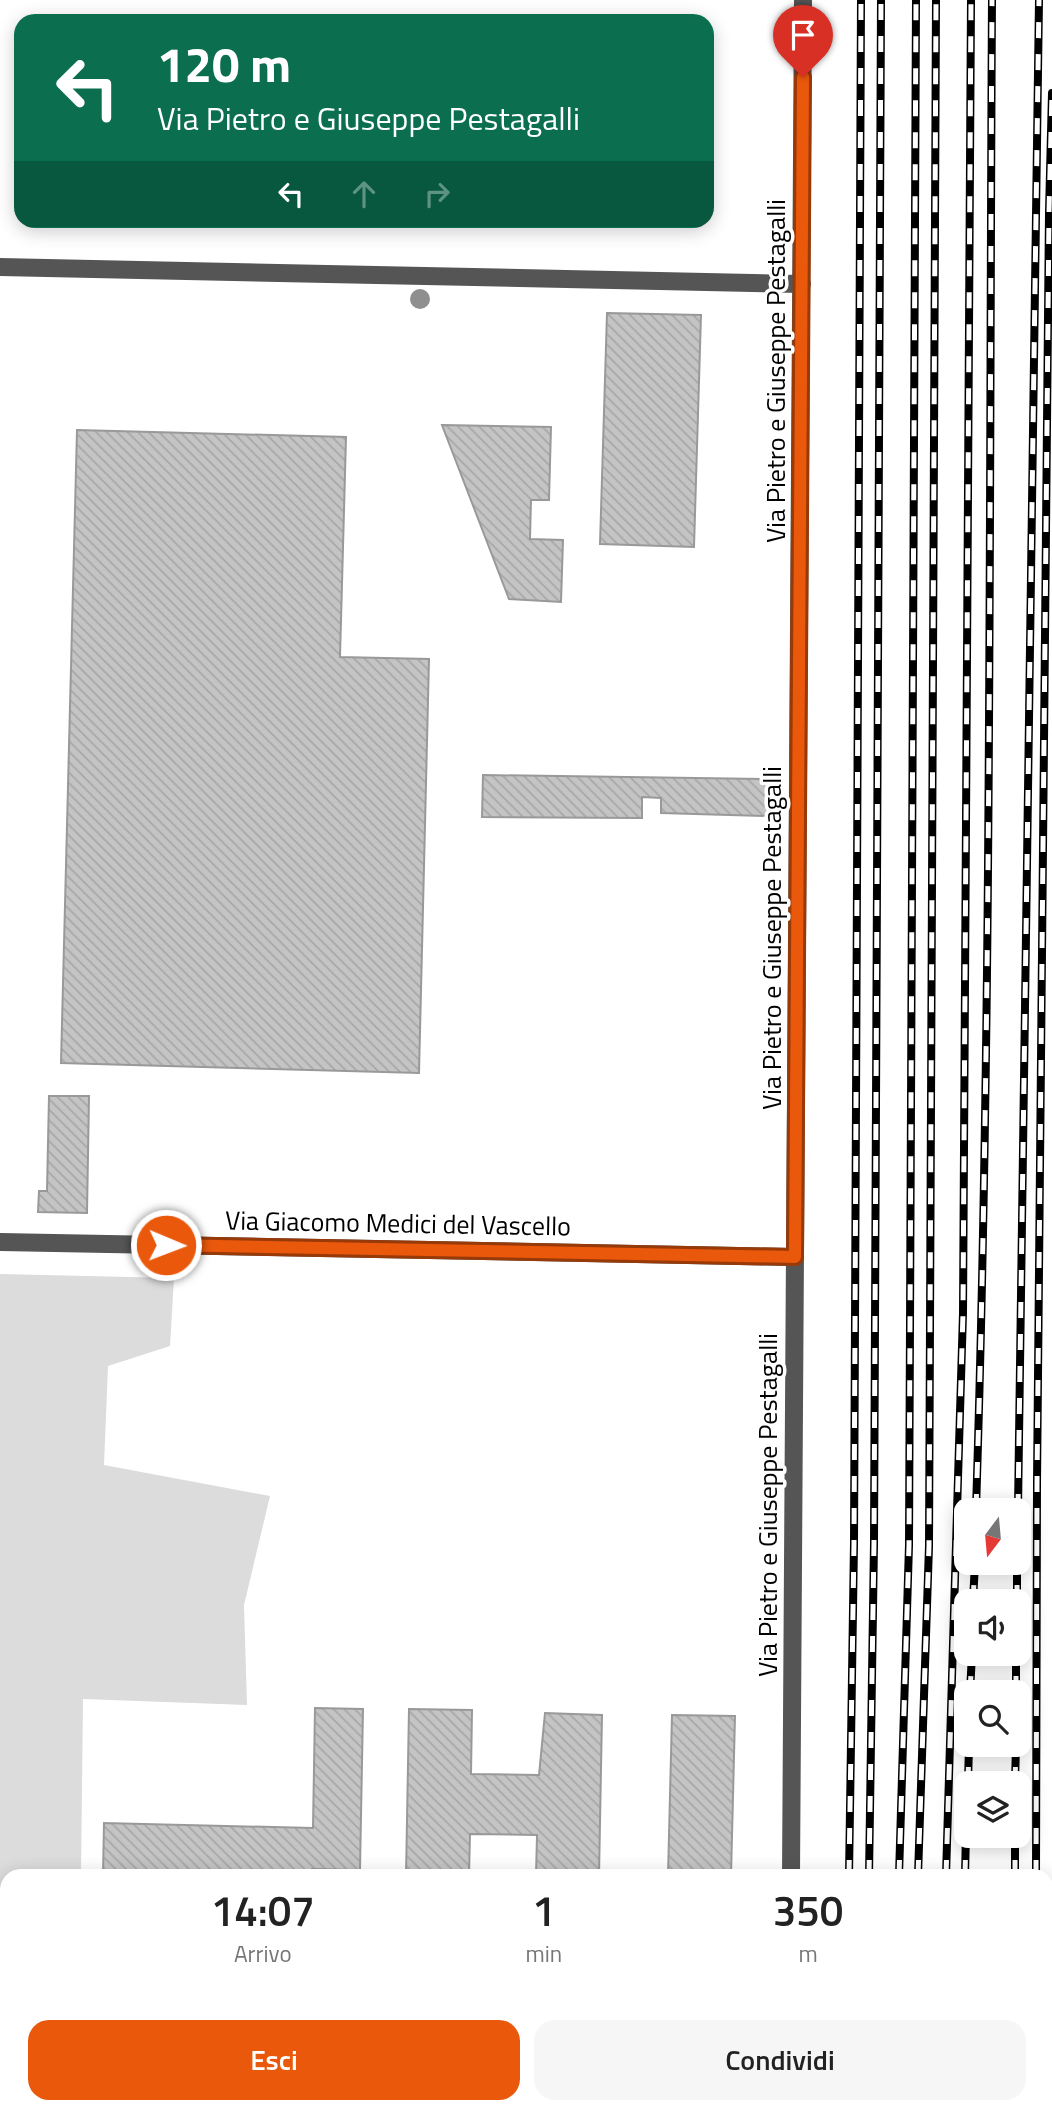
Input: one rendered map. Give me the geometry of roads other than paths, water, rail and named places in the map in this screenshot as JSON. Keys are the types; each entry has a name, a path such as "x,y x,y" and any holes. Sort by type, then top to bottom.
{"street":[{"name":"Via Pietro e Giuseppe Pestagalli","path":"791,1869 803,0"},
{"path":"0,267 802,284"},
{"name":"Via Giacomo Medici del Vascello","path":"0,1242 795,1257"}],"railway":[{"path":"849,1869 854,1543 861,0"},
{"path":"869,1869 874,1543 881,0"},
{"path":"899,1869 909,1545 916,0"},
{"path":"918,1869 929,1546 936,0"},
{"path":"946,1869 963,1313 971,0"},
{"path":"976,1498 987,944 992,0"},
{"path":"1018,1498 1039,0"},
{"path":"1036,1869 1037,1483 1052,93"},
{"path":"974,1575 974,1589"},
{"path":"1017,1575 1017,1589"},
{"path":"971,1666 971,1680"},
{"path":"1016,1666 1016,1680"},
{"path":"968,1771 969,1757"},
{"path":"1015,1771 1016,1757"},
{"path":"965,1869 966,1848"},
{"path":"1015,1848 1015,1869"}]}
